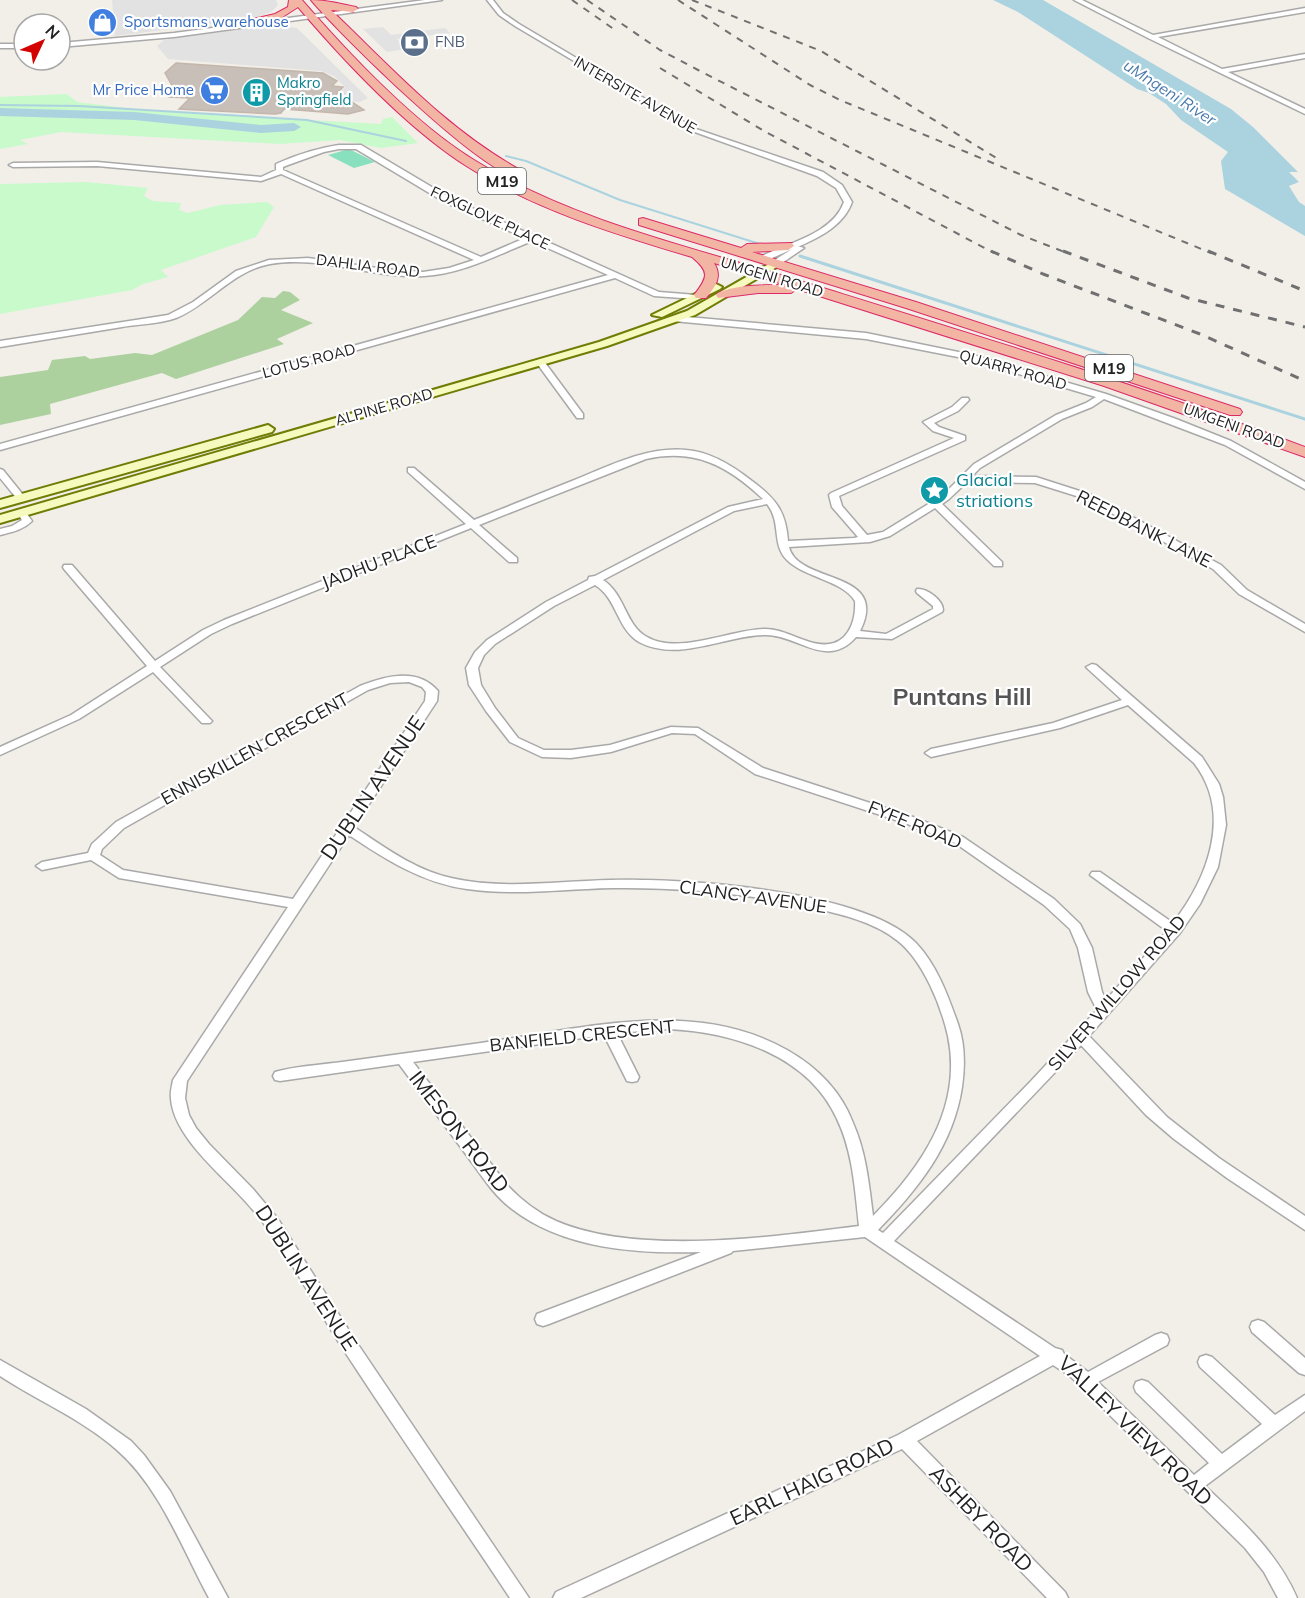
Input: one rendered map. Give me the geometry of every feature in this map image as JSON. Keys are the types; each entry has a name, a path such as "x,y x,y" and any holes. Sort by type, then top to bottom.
{"highway":[{"name":"UMGENI ROAD","path":"296,0 440,142 476,167 568,210 689,251 1235,425 1305,452"},
{"path":"231,25 283,14 293,8 296,0"},
{"name":"M19","path":"316,0 447,127 482,154 528,179"},
{"path":"323,0 333,7 353,9"},
{"path":"284,22 304,22 326,32"},
{"name":"UMGENI ROAD","path":"788,246 742,247 633,219 1107,367 1305,437"},
{"path":"689,251 707,261 714,273 713,279 700,300"},
{"path":"723,295 770,289 830,295"}],"main road":[{"name":"ALPINE ROAD","path":"0,519 25,517 296,432 603,345 670,316 700,300 746,269 770,261"},
{"name":"ALPINE ROAD","path":"700,300 723,295 760,273 770,261"},
{"name":"ALPINE ROAD","path":"0,504 598,334 670,316"},
{"path":"256,432 289,427 296,432"}],"street":[{"path":"329,14 440,0"},
{"name":"INTERSITE AVENUE","path":"490,0 501,14 517,26 687,127 726,144 814,171 832,181 846,198 847,207 843,216 823,231 788,246 770,261"},
{"path":"1077,0 1150,38 1305,112"},
{"path":"72,43 284,22 353,9 417,3"},
{"path":"1150,38 1305,10"},
{"path":"72,43 311,17"},
{"path":"1220,71 1305,56"},
{"path":"1296,108 1305,106"},
{"name":"FOXGLOVE PLACE","path":"13,165 105,165 253,179 270,177 280,171 281,165 328,148 358,147 440,196 657,294 700,300"},
{"path":"280,171 479,259"},
{"name":"INTERSITE AVENUE","path":"770,261 824,234 823,231"},
{"name":"DAHLIA ROAD","path":"0,344 171,317 195,305 237,272 278,260 324,260 424,274 448,270 532,238"},
{"name":"LOTUS ROAD","path":"0,447 618,275"},
{"path":"657,294 670,316"},
{"name":"QUARRY ROAD","path":"700,300 720,320 738,324"},
{"name":"QUARRY ROAD","path":"670,316 839,333 917,345 970,357 1103,396 1228,443 1305,486"},
{"path":"540,362 580,416"},
{"path":"782,544 866,540 896,529 936,504 973,469 1059,417 1089,405 1103,396"},
{"path":"866,540 837,507 834,495 962,438 938,430 928,422 955,409 965,400"},
{"name":"JADHU PLACE","path":"0,751 75,717 207,632 228,622 626,463 663,453 690,453 712,458 759,491 769,501"},
{"path":"411,470 513,560"},
{"path":"0,472 21,498"},
{"name":"REEDBANK LANE","path":"964,479 1036,480 1089,497 1218,567 1243,592 1305,629"},
{"path":"769,501 778,512 785,552 793,561 852,591 859,598 859,615 853,633 843,643 826,648 808,646 783,634 766,632 680,645 659,645 644,640 634,633 609,588 593,579 731,509 769,501"},
{"path":"936,504 999,564"},
{"path":"0,532 16,528 25,517"},
{"path":"68,567 153,666 206,721"},
{"name":"FYFE ROAD","path":"593,579 529,616 486,646 472,668 475,685 514,740 542,753 571,754 611,748 671,730 692,729 706,735 759,771 937,829 979,852 1048,902 1075,927 1085,948 1095,993 1104,1011"},
{"path":"853,633 888,637 938,609 938,605 921,591"},
{"name":"SILVER WILLOW ROAD","path":"884,1242 1082,1038 1175,930 1199,894 1212,867 1220,820 1217,796 1206,769 1092,667"},
{"name":"ENNISKILLEN CRESCENT","path":"93,856 100,842 120,825 364,688 388,680 407,679 425,684 432,691"},
{"name":"DUBLIN AVENUE","path":"432,691 431,701 180,1080 175,1094 180,1118 196,1139 247,1190 286,1241 349,1344 520,1598"},
{"path":"931,753 1056,726 1129,701"},
{"name":"CLANCY AVENUE","path":"347,828 406,866 464,885 514,887 652,884 738,891 837,909 899,935 910,945 927,970 954,1032 958,1067 954,1101 944,1137 924,1168 900,1198 867,1231"},
{"path":"42,866 93,856 119,874 296,904"},
{"path":"1096,874 1175,930"},
{"name":"BANFIELD CRESCENT","path":"280,1076 609,1030 658,1026 712,1028 771,1048 803,1068 826,1089 840,1109 853,1138 867,1231"},
{"path":"609,1030 633,1077"},
{"path":"1082,1038 1105,1058 1161,1120 1240,1180 1305,1224"},
{"name":"IMESON ROAD","path":"402,1058 496,1184 516,1204 538,1220 585,1237 623,1243 735,1246 867,1231"},
{"name":"VALLEY VIEW ROAD","path":"867,1231 1056,1355 1087,1380 1251,1542 1270,1566 1286,1597"},
{"path":"543,1319 735,1246"},
{"path":"1258,1327 1305,1368"},
{"path":"1087,1380 1161,1340"},
{"name":"EARL HAIG ROAD","path":"562,1598 904,1440 1056,1355"},
{"path":"1206,1362 1274,1425"},
{"path":"0,1367 103,1428 126,1447 151,1477 219,1598"},
{"path":"1142,1387 1221,1464"},
{"path":"1193,1485 1305,1402"},
{"name":"ASHBY ROAD","path":"904,1440 1059,1598"}],"green space":[{"path":"67,94 77,102 149,111 381,124 383,119 392,117 418,143 381,148 340,140 279,144 61,132 20,140 28,144 0,149 0,97"},
{"path":"349,149 375,162 354,168 328,155"},
{"path":"86,182 148,188 144,196 153,201 181,203 179,210 188,213 220,205 267,202 274,207 256,237 161,270 168,277 143,284 132,290 0,314 0,184"},
{"path":"283,291 290,292 300,300 281,310 313,323 277,339 284,344 176,379 162,373 50,404 51,414 0,425 0,377 48,370 52,360 85,356 90,359 135,353 152,355 238,320 262,297 275,298"}],"shaded area":[{"path":"112,0 276,0 278,5 271,12 251,19 115,36"},
{"path":"270,25 297,28 368,98 360,102 335,100 345,87 334,76 321,71 168,59 157,46 164,40"},
{"path":"383,27 391,35 445,28 450,33 397,39 405,49 387,52 363,29"}],"water":[{"name":"uMngeni River","path":"993,0 1043,0 1231,109 1253,127 1298,172 1289,172 1299,182 1289,186 1299,202 1305,206 1305,236 1225,189 1221,161 1228,152 1181,120 1166,104 1149,93 1137,89 1018,12"}],"building":[{"name":"Makro Springfield","path":"176,63 323,73 337,81 332,86 343,87 330,101 352,102 364,110 348,114 284,109 281,113 275,114 179,109 190,98 169,97 175,91 165,73"}],"waterway":[{"path":"0,105 79,106 307,120 406,141"},
{"path":"0,112 134,116 261,129 294,127"},
{"path":"506,156 526,161 620,200 763,245"},
{"path":"800,256 1305,419"}],"railway":[{"path":"572,0 615,30"},
{"path":"587,0 660,50 1021,235 1067,253"},
{"path":"678,0 810,85 840,100 1211,253"},
{"path":"692,0 821,51 998,159"},
{"path":"660,68 764,131 994,253"},
{"path":"991,251 1043,274 1200,334 1305,381"},
{"path":"1063,251 1188,298 1305,327"},
{"path":"1208,251 1305,291"}],"place":[{"name":"Sportsmans warehouse","path":"103,22"},
{"name":"FNB","path":"414,42"},
{"name":"Mr Price Home","path":"215,90"},
{"name":"Makro Springfield","path":"256,92"},
{"name":"Glacial striations","path":"935,490"}],"district":[{"name":"Puntans Hill","path":"962,697"}]}
